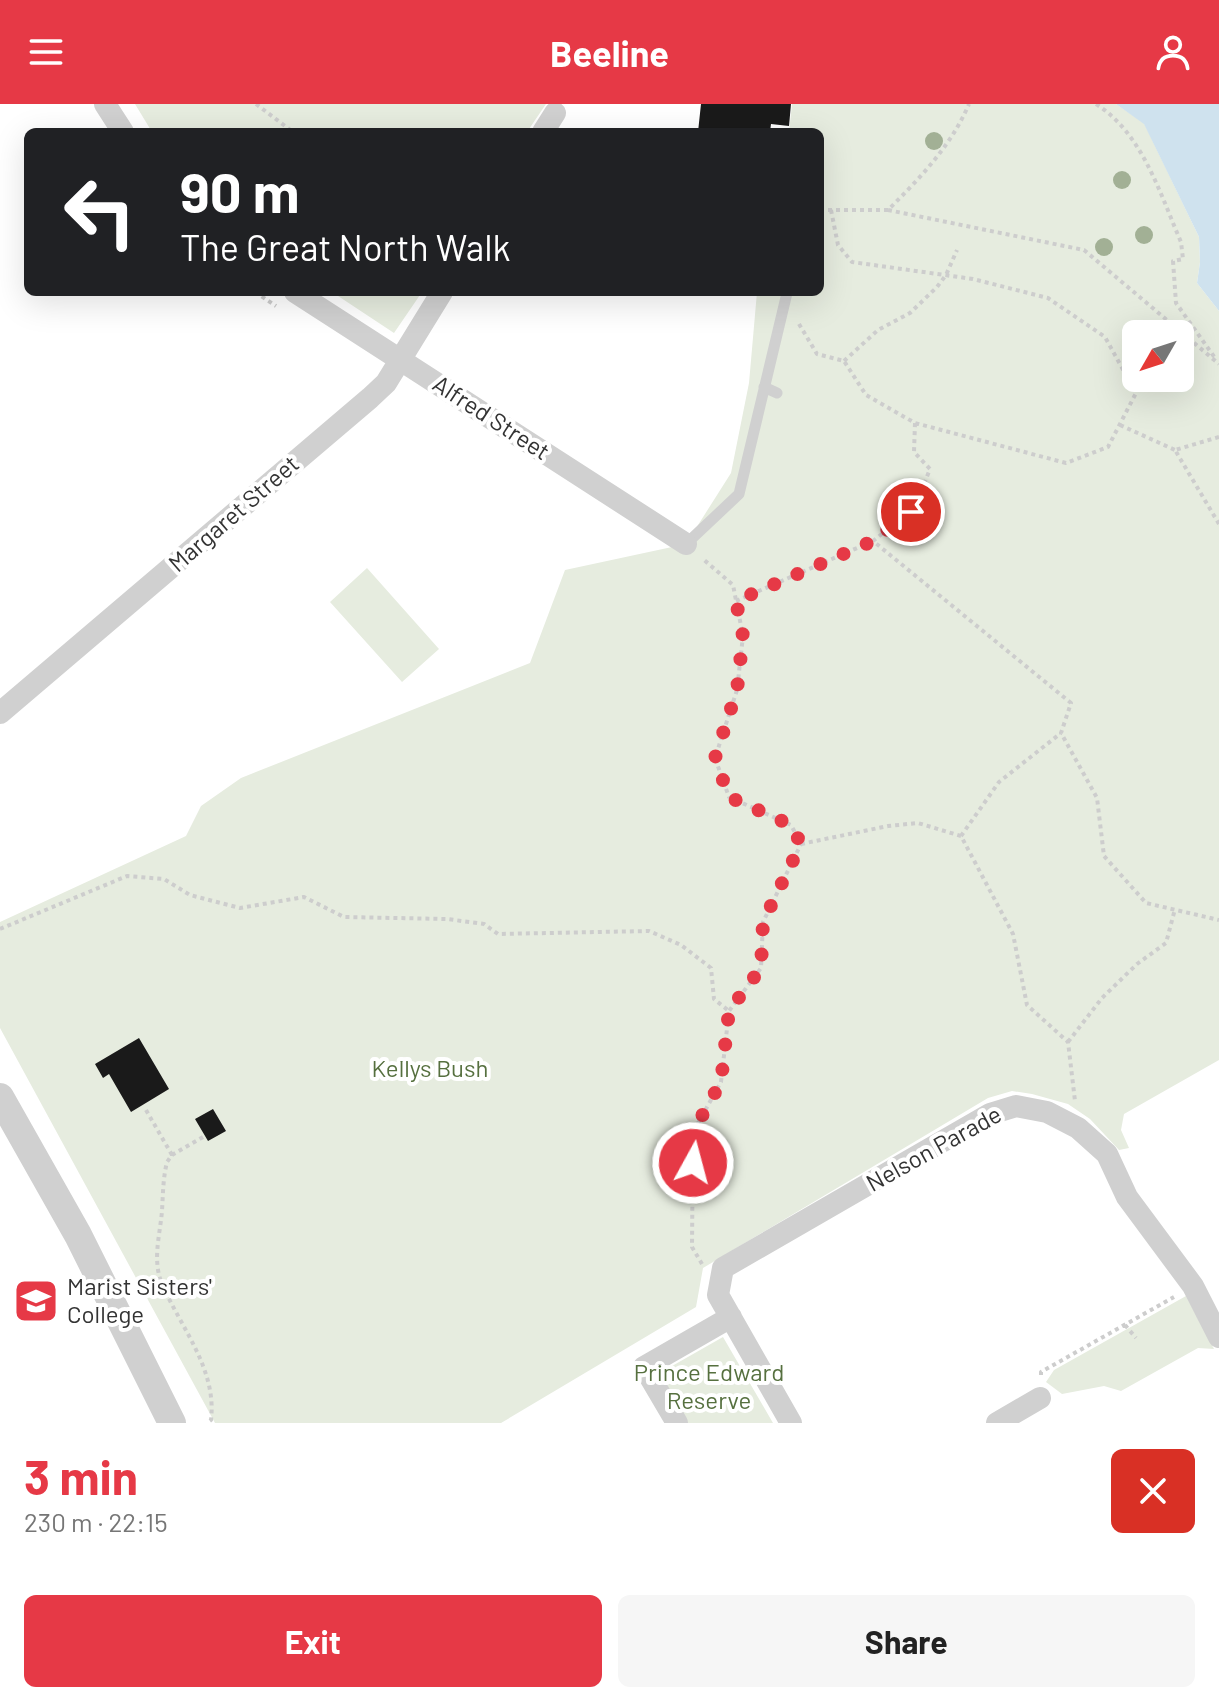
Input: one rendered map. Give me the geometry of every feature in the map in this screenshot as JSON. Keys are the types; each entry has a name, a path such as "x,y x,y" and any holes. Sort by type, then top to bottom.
{"street":[{"path":"105,104 120,128"},
{"name":"Alfred Street","path":"301,296 686,544"},
{"name":"Margaret Street","path":"0,713 386,383 439,296"},
{"path":"0,1097 78,1235 172,1423"},
{"name":"Nelson Parade","path":"718,1295 723,1268 990,1114 1016,1106 1047,1112 1078,1128 1107,1154 1127,1197 1193,1286 1219,1337"},
{"path":"718,1295 791,1423"},
{"path":"677,1423 644,1367 731,1317"},
{"path":"997,1423 1040,1398"}],"lane":[{"path":"686,544 739,494 786,298"},
{"path":"764,387 777,393"}],"path":[{"path":"256,104 288,128"},
{"path":"888,210 928,171 962,121 969,104"},
{"path":"1096,104 1108,112 1139,148 1181,242 1183,259 1173,261 1176,303 1219,364"},
{"path":"824,210 888,210 1084,250 1219,364"},
{"path":"786,298 817,354 844,361 866,395 915,423 1066,463 1108,447 1120,425 1136,393 1105,337 1048,298 973,279 852,262 838,245 831,210"},
{"path":"844,361 878,330 910,313 946,275 957,250"},
{"path":"736,601 873,541 892,526 902,533 910,530 914,521 905,500 922,489 930,469 914,452 915,423"},
{"path":"1120,425 1175,450 1219,524"},
{"path":"1175,450 1219,437"},
{"path":"873,541 1071,703 1061,733 999,782 961,836"},
{"path":"686,544 733,585 743,636 737,690 715,758 729,797 791,825 801,844"},
{"path":"1061,733 1097,798 1104,856 1146,903 1219,920"},
{"path":"801,844 918,823 961,836 1013,934 1027,1005 1068,1042 1078,1128"},
{"path":"718,1295 692,1247 693,1132 721,1082 729,1011 761,968 763,922 801,844"},
{"path":"0,929 127,876 164,879 190,895 240,908 304,897 344,917 447,919 484,924 498,934 649,931 681,945 711,968 714,999 729,1011"},
{"path":"1068,1042 1102,998 1137,964 1166,943 1175,909"},
{"path":"146,1110 172,1155"},
{"path":"203,1137 172,1155 167,1162 156,1255 161,1282 205,1371 213,1402 211,1420 207,1423"},
{"path":"1040,1398 1041,1372 1193,1286"},
{"path":"1125,1325 1136,1338"}],"green space":[{"path":"135,104 546,104 530,128 150,128"},
{"name":"Kellys Bush","path":"792,104 1116,104 1144,123 1199,237 1197,283 1219,311 1219,1060 1124,1114 1121,1130 1129,1148 1119,1150 1090,1119 1068,1104 1012,1091 988,1098 703,1268 696,1307 501,1423 215,1423 0,1028 0,922 186,836 201,806 241,778 530,663 565,570 686,544 731,473 749,383 757,296 824,296 824,128 789,128"},
{"path":"338,296 419,296 394,333"},
{"path":"367,568 439,649 402,682 330,602"},
{"path":"1186,1296 1214,1349 1198,1348 1121,1391 1104,1386 1062,1394 1046,1382 1054,1370"},
{"name":"Prince Edward Reserve","path":"723,1337 773,1423 687,1423 658,1374"}],"water":[{"path":"1116,104 1219,104 1219,311 1197,283 1199,237 1144,124"}],"building":[{"path":"701,104 791,104 789,126 698,128"},
{"path":"139,1038 169,1089 131,1112 109,1074 103,1078 95,1064"},
{"path":"213,1109 226,1131 208,1141 195,1119"}],"place":[{"name":"Marist Sisters' College","path":"36,1301"}],"route":[{"path":"693,1163 693,1132 721,1082 729,1011 761,968 763,922 801,844 791,825 729,797 715,758 737,690 743,636 736,601 873,541 892,526 902,533 910,530 914,521 911,512"}]}
